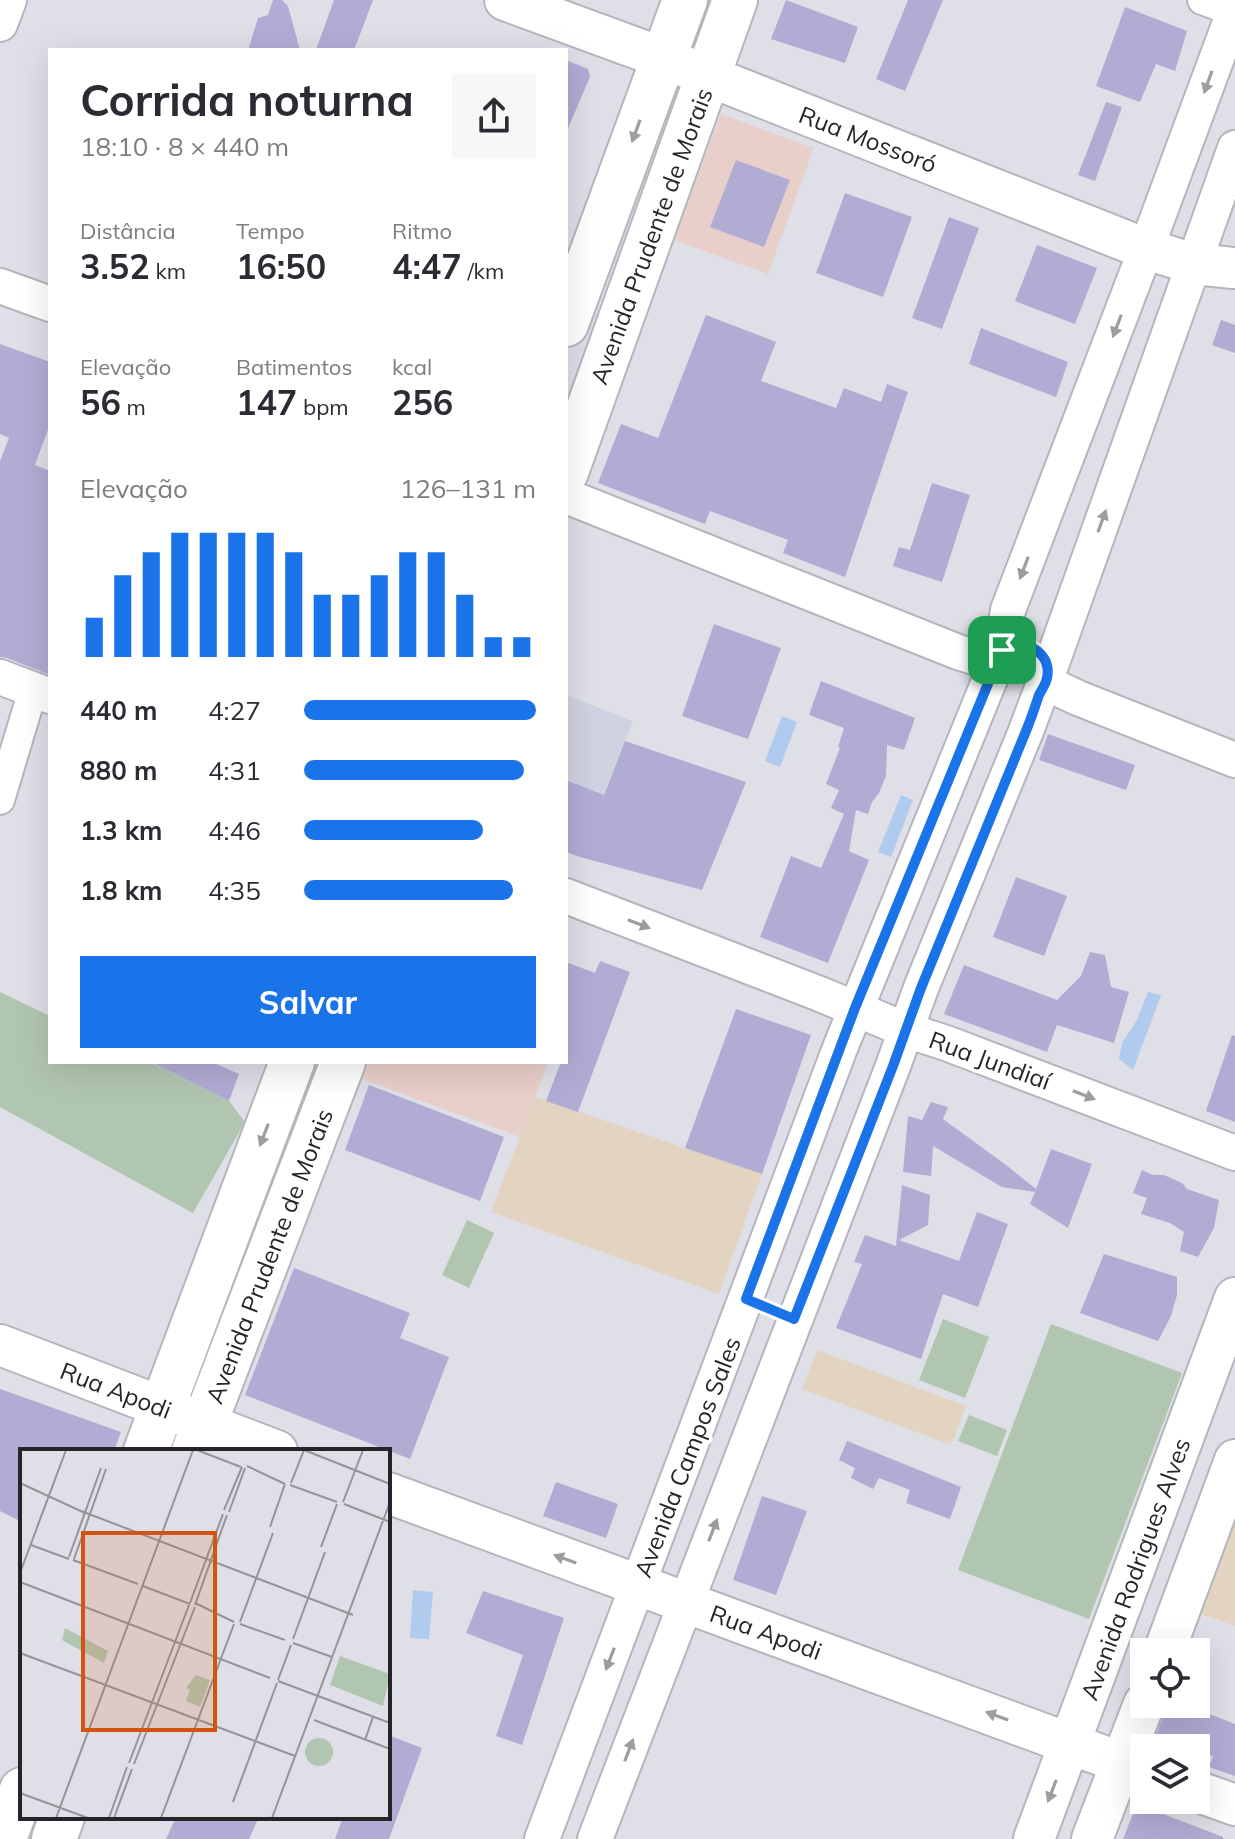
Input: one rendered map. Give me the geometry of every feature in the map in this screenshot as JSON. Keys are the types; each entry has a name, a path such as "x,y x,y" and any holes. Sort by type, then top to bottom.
{"main road":[{"name":"Rua Mossoró","path":"505,0 673,31"},
{"name":"Rua Mossoró","path":"573,0 673,31 712,65 1150,238 1234,268"},
{"name":"Avenida Prudente de Morais","path":"568,466 735,0"},
{"name":"Avenida Prudente de Morais","path":"568,319 673,31"},
{"path":"584,275 630,295"},
{"name":"Avenida Prudente de Morais","path":"147,1449 291,1064"},
{"name":"Avenida Prudente de Morais","path":"199,1438 342,1064"},
{"name":"Avenida Rodrigues Alves","path":"1034,1839 1146,1537 1221,1379 1235,1298"},
{"name":"Rua Apodi","path":"0,1345 162,1408 199,1438 265,1449"},
{"path":"1169,1638 1235,1460"},
{"name":"Rua Apodi","path":"390,1494 1130,1766"},
{"path":"1146,1537 1198,1560"},
{"path":"1092,1839 1130,1772"},
{"path":"1210,1796 1235,1805"},
{"path":"54,1839 61,1819"}],"street":[{"path":"0,24 9,0"},
{"path":"1202,0 1235,11"},
{"name":"Avenida Campos Sales","path":"542,1839 855,1008 996,662 1008,610 1235,11"},
{"name":"Avenida Campos Sales","path":"595,1839 921,988 1021,746 1235,148"},
{"path":"0,286 48,303"},
{"path":"568,497 958,652 996,662"},
{"path":"1010,645 1028,645 1037,649 1047,664 1045,682 1033,697 1015,700 1007,697 994,683 996,662 1010,645"},
{"path":"0,677 42,693 0,800"},
{"path":"1045,682 1235,760"},
{"name":"Rua Jundiaí","path":"568,897 906,1030 1235,1153"},
{"path":"746,1299 794,1319"}],"shaded area":[{"path":"721,114 814,148 768,274 674,240"},
{"path":"568,696 633,721 603,795 568,781"},
{"path":"362,1064 547,1064 520,1137 357,1077"},
{"path":"535,1097 762,1174 719,1294 491,1212"},
{"path":"817,1350 966,1406 951,1445 802,1389"},
{"path":"1235,1511 1235,1626 1198,1613"}],"green space":[{"path":"0,992 48,1015 48,1064 154,1064 229,1101 245,1122 193,1213 0,1107"},
{"path":"467,1220 494,1233 469,1288 442,1275"},
{"path":"943,1319 989,1337 965,1398 919,1380"},
{"path":"1051,1324 1182,1373 1089,1619 958,1570"},
{"path":"969,1415 1007,1430 997,1456 958,1441"}],"water":[{"path":"782,716 797,722 780,767 765,761"},
{"path":"901,795 913,800 891,857 878,852"},
{"path":"1148,992 1161,995 1133,1070 1119,1059 1122,1043 1137,1020"},
{"path":"413,1590 433,1592 429,1639 410,1638"}],"building":[{"path":"273,0 282,0 288,6 299,48 249,48 258,18 268,15"},
{"path":"334,0 373,0 355,48 317,48"},
{"path":"786,0 858,27 845,63 771,39"},
{"path":"908,0 943,0 905,91 876,79"},
{"path":"1125,7 1187,31 1175,71 1156,64 1140,102 1096,86"},
{"path":"568,61 588,69 590,77 568,128"},
{"path":"1106,102 1122,107 1095,181 1078,175"},
{"path":"736,160 790,180 764,247 710,227"},
{"path":"845,193 912,217 883,297 816,273"},
{"path":"949,217 979,228 942,329 912,318"},
{"path":"1037,245 1097,268 1075,324 1015,301"},
{"path":"706,315 776,342 761,381 836,408 844,388 881,402 887,384 908,392 845,577 783,553 788,540 710,511 705,524 598,483 621,424 658,438"},
{"path":"1221,320 1235,325 1235,353 1212,345"},
{"path":"981,328 1068,362 1056,397 969,364"},
{"path":"0,344 48,361 48,429 35,465 48,470 48,674 0,657 0,461 9,438 0,434"},
{"path":"932,483 970,495 942,582 893,566 899,547 910,550"},
{"path":"714,624 781,648 748,739 682,716"},
{"path":"821,681 915,718 904,750 887,745 886,776 868,814 856,810 849,851 869,860 828,963 760,937 791,856 821,868 844,814 831,808 839,790 826,784 844,728 809,715"},
{"path":"1048,734 1135,765 1126,790 1039,760"},
{"path":"625,741 746,782 702,890 568,853 568,781 604,795"},
{"path":"1016,877 1067,896 1044,956 993,937"},
{"path":"1090,952 1105,955 1111,987 1129,992 1114,1043 1057,1025 1047,1052 944,1014 964,965 1057,1000 1081,976"},
{"path":"600,961 630,972 578,1112 546,1101 560,1064 568,1064 568,963 595,973"},
{"path":"736,1009 811,1035 762,1174 685,1148"},
{"path":"1232,1035 1235,1036 1235,1122 1206,1111"},
{"path":"155,1064 216,1064 239,1074 229,1101"},
{"path":"369,1085 504,1137 480,1201 345,1150"},
{"path":"931,1102 948,1107 943,1119 1036,1189 1051,1149 1092,1164 1068,1228 1030,1204 1035,1192 1002,1187 933,1146 931,1176 903,1172 908,1116 922,1120"},
{"path":"1142,1170 1153,1175 1164,1175 1182,1183 1187,1189 1219,1200 1214,1228 1198,1257 1180,1251 1184,1232 1170,1223 1141,1214 1147,1198 1133,1193"},
{"path":"902,1185 930,1195 928,1225 899,1240 959,1261 977,1212 1008,1224 978,1307 943,1294 921,1359 836,1328 862,1264 854,1262 865,1235 896,1246"},
{"path":"1104,1254 1177,1277 1177,1295 1171,1316 1158,1341 1080,1313"},
{"path":"294,1268 410,1313 400,1338 449,1357 410,1459 245,1395"},
{"path":"0,1389 121,1432 115,1449 20,1449 20,1521 0,1511"},
{"path":"847,1441 961,1487 950,1519 906,1503 910,1490 879,1478 873,1489 851,1478 855,1468 839,1460"},
{"path":"556,1482 618,1504 606,1538 543,1516"},
{"path":"762,1496 807,1511 776,1595 733,1580"},
{"path":"483,1591 564,1618 522,1745 496,1736 523,1655 466,1633"},
{"path":"1210,1714 1235,1724 1235,1776 1210,1767 1213,1756 1210,1755 1210,1734 1157,1734 1163,1718 1210,1718"},
{"path":"390,1736 422,1748 389,1839 335,1839 342,1819 390,1819"},
{"path":"1133,1814 1163,1814 1223,1837 1223,1839 1123,1839"},
{"path":"175,1819 258,1819 249,1839 166,1839"}],"route":[{"path":"1019,644 1037,649 1047,664 1046,683 921,988 794,1319 746,1299 855,1008 992,674 993,663 1002,650 1019,644"}]}
